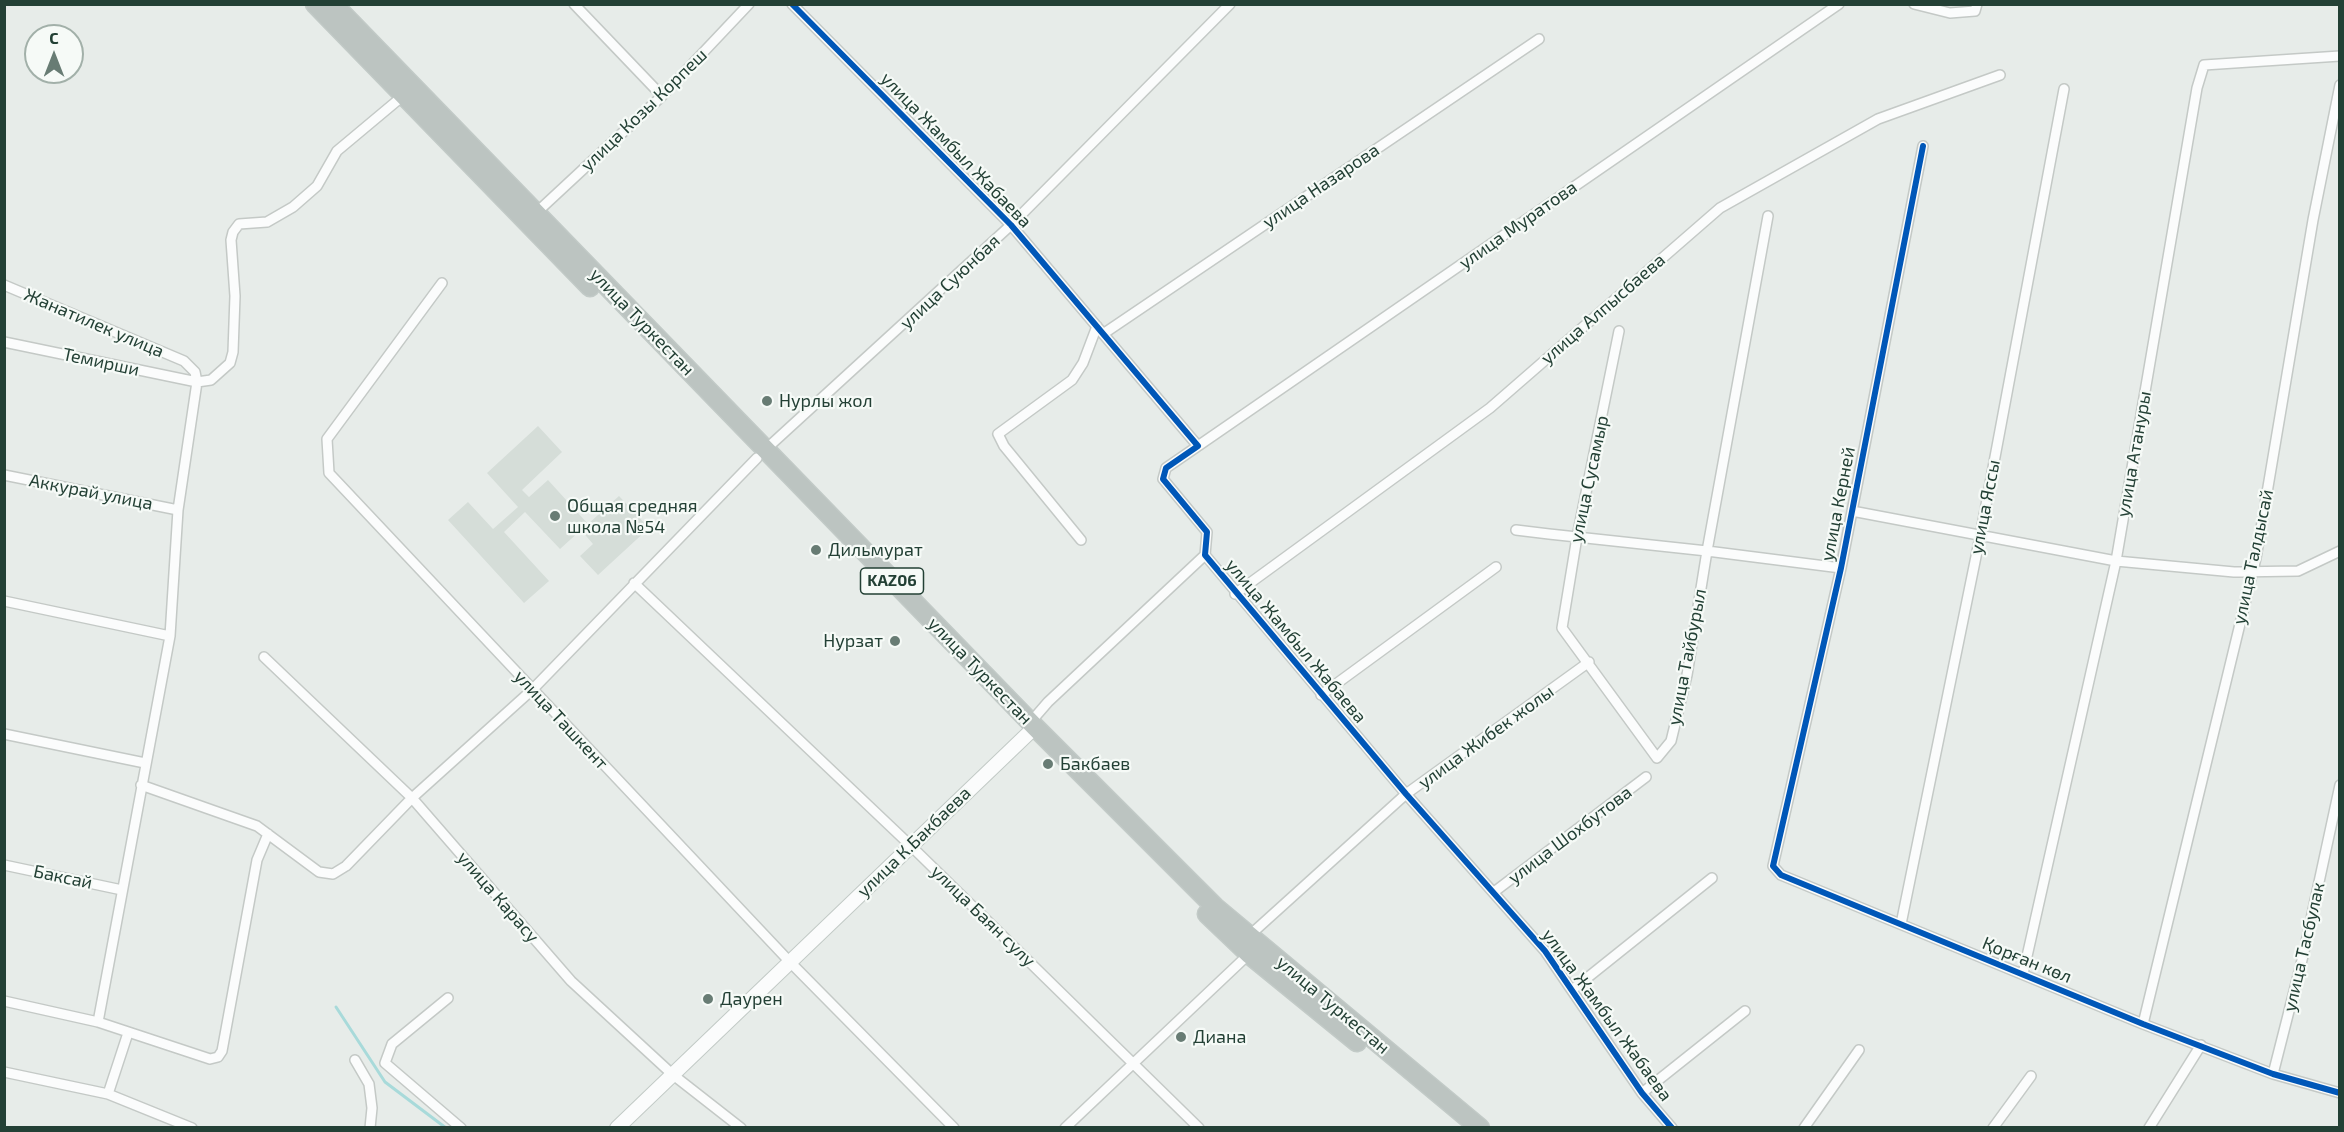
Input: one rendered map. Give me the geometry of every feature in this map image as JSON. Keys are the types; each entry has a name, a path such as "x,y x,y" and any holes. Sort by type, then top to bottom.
{"highway":[{"name":"улица Туркестан","path":"315,4 761,454 1031,731 1250,944 1462,1128"},
{"name":"улица Туркестан","path":"333,4 536,213 761,454"},
{"name":"улица Туркестан","path":"1250,944 1480,1128"}],"street":[{"path":"574,4 662,96"},
{"name":"улица Козы Корпеш","path":"536,213 662,96 749,4"},
{"name":"улица Жамбыл Жабаева","path":"792,4 1011,225 1198,446 1166,468 1163,479 1207,532 1205,555 1321,695 1545,951 1642,1093 1672,1128"},
{"name":"улица Суюнбая","path":"268,834 319,872 333,874 346,866 412,798 532,689 761,454 1011,225 1230,4"},
{"name":"улица Муратова","path":"1198,446 1839,4"},
{"path":"1914,4 1950,13 1975,10 1977,4"},
{"name":"улица Назарова","path":"1100,330 1539,39"},
{"name":"улица Атануры","path":"2023,974 2116,561 2197,87 2204,65 2340,56"},
{"name":"улица Алпысбаева","path":"1235,594 1490,408 1719,208 1878,119 2000,75"},
{"name":"улица Талдысай","path":"2143,1023 2251,573 2313,220 2340,86"},
{"name":"улица Яссы","path":"1901,924 1980,537 2064,89"},
{"path":"98,1022 170,636 178,510 197,382 211,380 230,363 233,352 235,296 232,232 239,224 267,222 293,207 317,186 337,151 404,95"},
{"name":"улица Керней","path":"1773,866 1852,511 1923,146"},
{"name":"улица Тайбурыл","path":"1590,662 1657,758 1671,741 1687,675 1707,551 1768,216"},
{"name":"улица Ташкент","path":"442,283 327,439 329,473 789,961 954,1128"},
{"name":"Жанатилек улица","path":"4,285 184,361 195,372 197,382"},
{"path":"1081,540 1004,446 998,434 1072,380 1100,330"},
{"name":"улица Сусамыр","path":"1590,662 1562,628 1577,537 1619,331"},
{"name":"Темирши","path":"4,342 197,382"},
{"name":"Аккурай улица","path":"4,475 178,510"},
{"path":"1852,511 2116,561 2251,573 2298,571 2340,551"},
{"path":"1516,530 1840,568"},
{"name":"улица К.Бакбаева","path":"617,1128 1031,731 1035,717 1048,702 1205,555"},
{"path":"1321,695 1496,567"},
{"name":"улица Баян сулу","path":"634,583 911,846 1199,1128"},
{"path":"4,601 170,636"},
{"name":"улица Карасу","path":"264,657 412,798 571,981 672,1074 741,1128"},
{"name":"улица Жибек жолы","path":"1065,1128 1250,944 1406,794 1590,662"},
{"path":"4,734 145,764"},
{"name":"улица Шохбутова","path":"1494,892 1646,777"},
{"path":"4,1001 98,1022 210,1059 218,1057 222,1051 257,860 268,834 257,826 141,785"},
{"name":"улица Тасбулак","path":"2273,1074 2303,956 2340,785"},
{"name":"Баксай","path":"4,865 122,890"},
{"name":"Қорған көл","path":"1773,866 1781,875 2143,1023 2273,1074 2340,1093"},
{"path":"1572,990 1713,878"},
{"path":"448,998 392,1044 385,1063 460,1128"},
{"path":"1642,1093 1744,1011"},
{"path":"108,1094 128,1033"},
{"path":"2149,1128 2201,1045"},
{"path":"1804,1128 1859,1050"},
{"path":"355,1060 369,1084 372,1108 370,1128"},
{"path":"4,1072 108,1094 192,1128"},
{"path":"1994,1128 2031,1077"}],"shaded area":[{"name":"Общая средняя школа №54","path":"538,426 562,452 522,490 529,497 548,480 588,524 619,496 649,528 598,575 580,556 593,544 581,530 560,549 525,512 504,532 549,581 524,603 448,520 468,502 493,529 518,507 487,473"}],"waterway":[{"path":"336,1007 385,1082 446,1128"}],"cycle path":[{"path":"792,4 1011,225 1198,446 1166,468 1163,479 1207,532 1205,555 1406,794 1545,951 1642,1093 1672,1128"},
{"path":"1923,146 1841,568 1773,866 1781,875 2143,1024 2273,1074 2340,1093"}],"place":[{"name":"Нурлы жол","path":"767,401"},
{"name":"Общая средняя школа №54","path":"555,516"},
{"name":"Дильмурат","path":"816,550"},
{"name":"Нурзат","path":"895,641"},
{"name":"Бакбаев","path":"1048,764"},
{"name":"Даурен","path":"708,999"},
{"name":"Диана","path":"1181,1037"}]}
